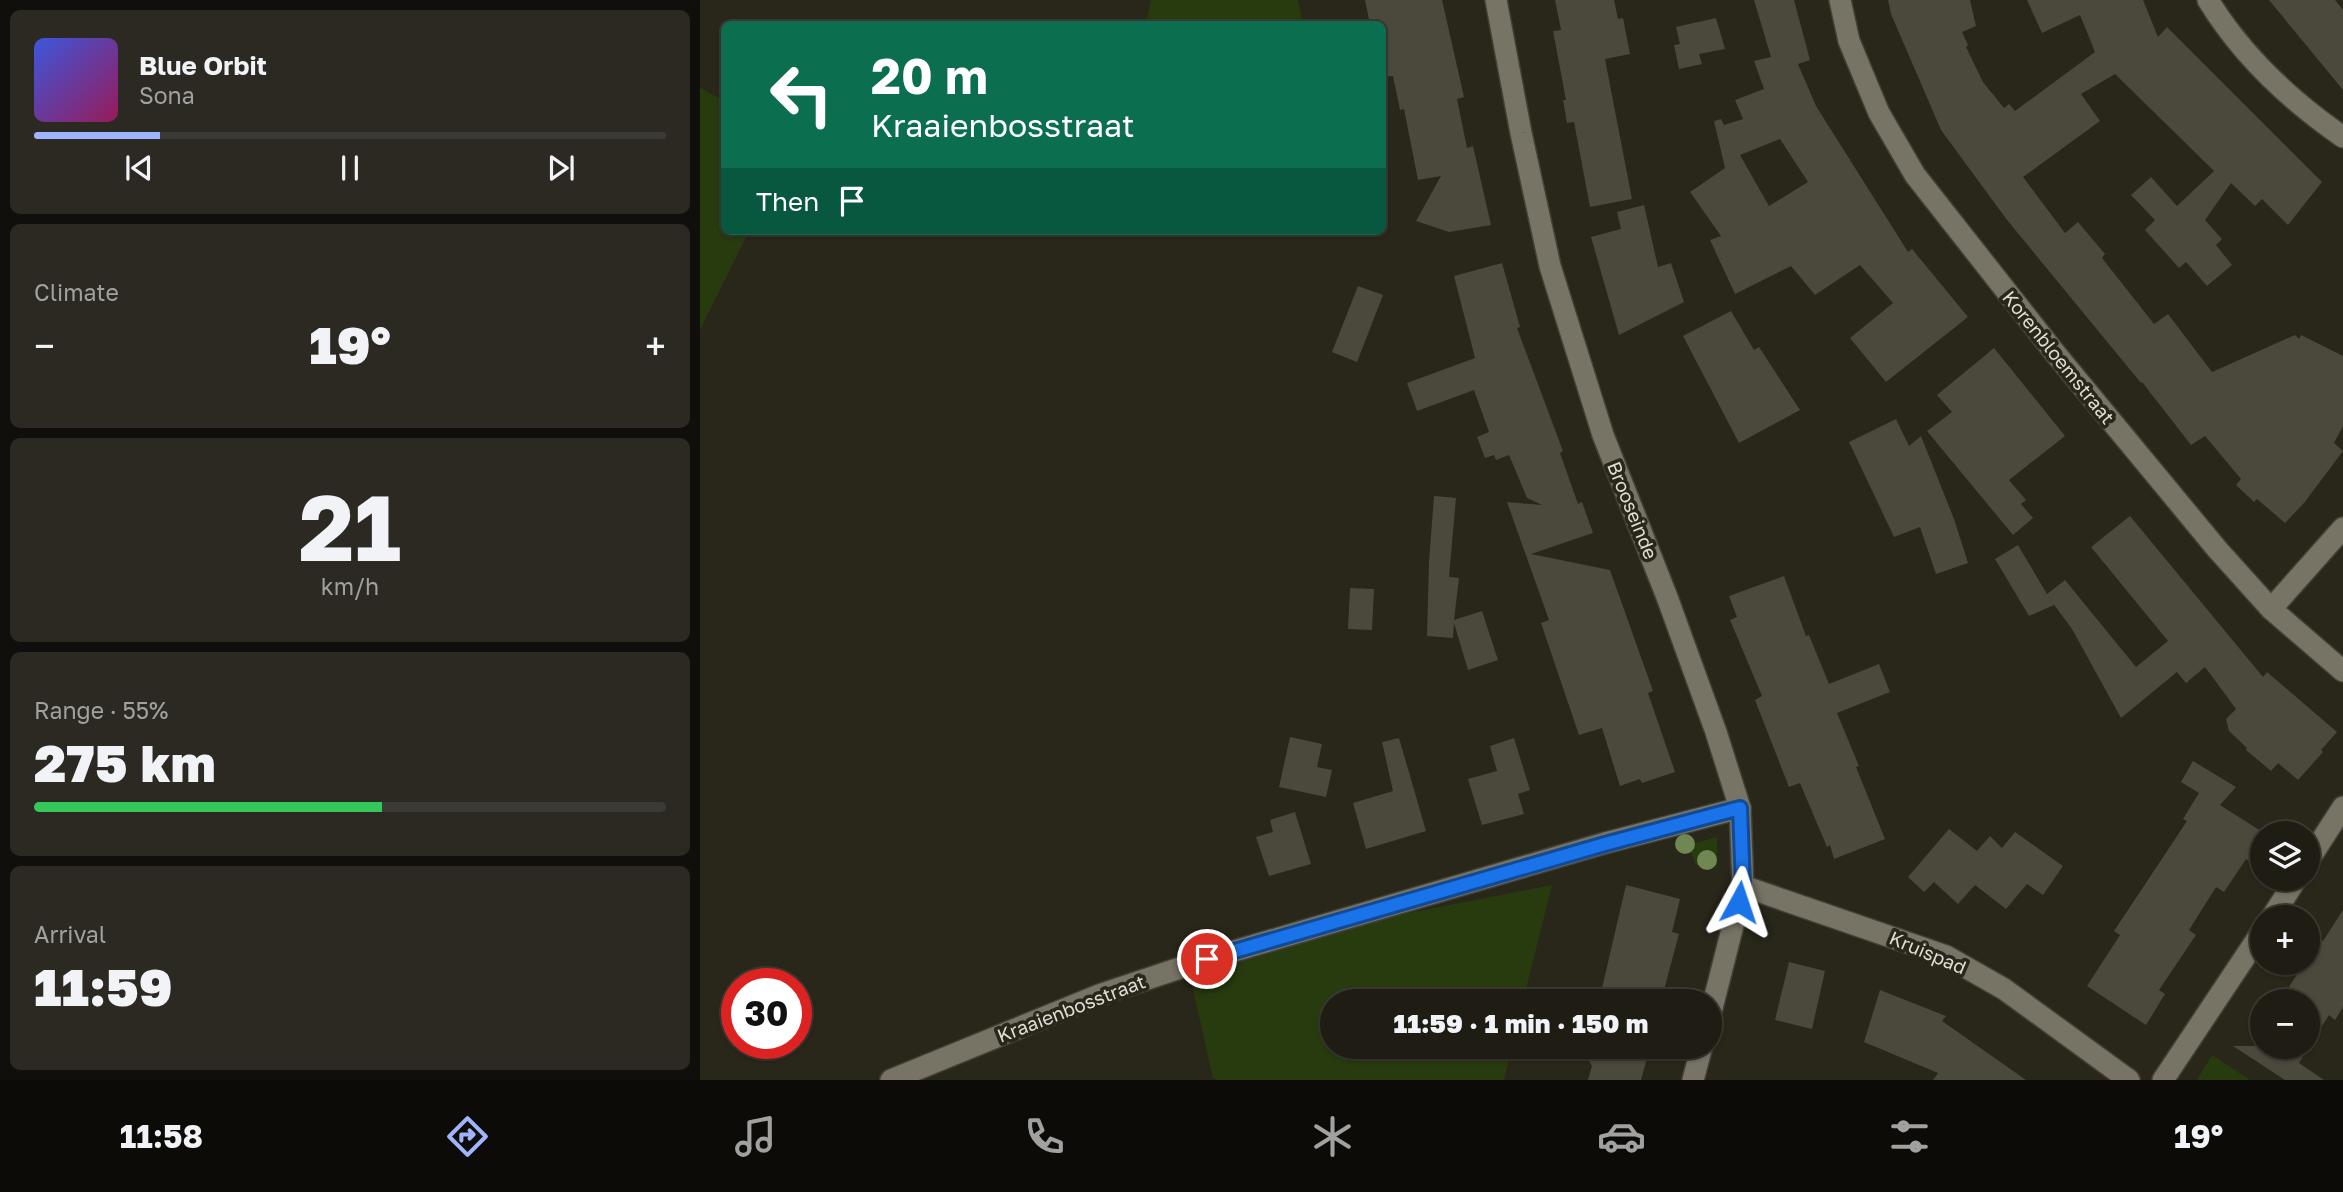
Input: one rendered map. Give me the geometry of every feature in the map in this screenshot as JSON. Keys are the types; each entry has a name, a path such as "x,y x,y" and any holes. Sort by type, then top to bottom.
{"street":[{"name":"Brooseinde","path":"1496,0 1550,265 1603,435 1676,621 1740,808 1743,886 1717,989"},
{"name":"Korenbloemstraat","path":"1839,0 1849,41 1879,113 1914,175 2054,353 2217,549 2270,609 2343,671"},
{"path":"2208,0 2257,64 2297,102 2343,137"},
{"path":"2270,609 2343,528"},
{"path":"2320,842 2343,807"},
{"name":"Kraaienbosstraat","path":"891,1080 1098,995 1195,963 1592,847 1740,808"},
{"name":"Kruispad","path":"1743,886 1946,956 2004,989 2129,1080"},
{"path":"2163,1080 2250,950"},
{"path":"1693,1080 1699,1059"}],"green space":[{"path":"1151,0 1298,0 1302,21 1147,21"},
{"path":"700,88 721,99 721,235 747,235 700,330"},
{"path":"1717,837 1717,866 1696,865 1688,845"},
{"path":"1552,885 1526,989 1320,989 1320,1059 1509,1059 1504,1080 1213,1078 1190,976 1373,920"},
{"path":"2212,1055 2250,1080 2197,1080"}],"building":[{"path":"1365,0 1442,0 1464,97 1457,99 1467,148 1473,146 1491,225 1449,232 1416,221 1441,176 1418,180 1404,109 1400,110 1393,76 1386,77 1386,21 1369,21"},
{"path":"1555,0 1614,0 1618,19 1623,18 1630,54 1605,59 1632,199 1590,207 1574,122 1567,123 1563,100 1566,100 1553,31 1561,30"},
{"path":"1754,0 1794,0 1810,60 1798,64 1816,106 1908,252 1912,249 1968,317 1886,382 1850,338 1893,303 1860,265 1815,295 1791,266 1735,294 1710,240 1721,236 1690,192 1725,168 1714,121 1721,119 1724,125 1743,119 1735,100 1764,89 1754,61 1771,57","holes":["1780,139 1808,182 1769,206 1740,155"]},
{"path":"1888,0 1970,0 1976,26 1962,32 1968,45 1966,47 1983,82 2004,108 2009,104 2015,111 2095,52 2080,15 2042,33 2027,0 2143,0 2158,37 2167,27 2322,182 2288,225 2262,199 2255,206 2231,183 2205,220 2222,239 2216,245 2232,265 2207,286 2186,262 2179,268 2145,230 2155,220 2131,195 2151,177 2177,206 2214,171 2115,74 2081,94 2100,121 2023,177 2065,233 2078,222 2105,254 2102,258 2154,324 2168,314 2212,372 2295,335 2299,339 2301,335 2343,356 2343,426 2334,443 2343,451 2304,503 2285,523 2257,499 2254,502 2236,485 2241,479 2205,436 2191,445 2007,220 1941,130 1891,14"},
{"path":"2269,0 2335,0 2343,10 2343,90"},
{"path":"1716,18 1725,49 1699,54 1702,64 1679,69 1674,45 1680,44 1676,27"},
{"path":"1644,205 1658,267 1671,263 1684,302 1619,335 1591,237 1621,229 1617,212"},
{"path":"1502,263 1520,327 1517,328 1563,451 1560,453 1578,504 1582,502 1593,533 1531,554 1610,570 1653,691 1648,693 1675,772 1642,783 1640,779 1620,786 1602,728 1579,735 1541,623 1549,620 1507,502 1542,505 1527,498 1509,455 1496,460 1494,455 1485,458 1477,437 1489,432 1474,390 1417,411 1407,383 1475,358 1454,276"},
{"path":"1358,286 1383,295 1357,362 1332,352"},
{"path":"1731,311 1754,350 1759,347 1800,410 1739,443 1683,336"},
{"path":"1994,348 2065,436 2009,480 2026,500 2021,504 2033,518 2013,535 1927,431 1952,412 1937,395"},
{"path":"1896,419 1909,446 1921,436 1954,519 1968,563 1936,574 1920,527 1894,537 1849,442"},
{"path":"1434,496 1456,498 1449,577 1459,578 1454,620 1482,611 1498,660 1468,670 1454,623 1453,638 1427,636"},
{"path":"2130,516 2263,677 2267,672 2337,732 2298,780 2278,763 2271,771 2229,731 2226,719 2236,709 2205,667 2186,683 2177,672 2121,718 2072,629 2052,602 2054,605 2029,616 1995,559 2018,545 2047,594 2065,580 2136,667 2168,641 2091,547"},
{"path":"1784,576 1806,636 1809,635 1829,684 1879,664 1890,692 1837,713 1885,839 1834,859 1800,783 1789,787 1755,700 1762,696 1730,620 1737,617 1729,596"},
{"path":"1350,588 1374,589 1372,630 1348,629"},
{"path":"1290,737 1322,744 1317,767 1332,770 1326,797 1279,787"},
{"path":"1399,738 1426,831 1366,849 1353,803 1393,791 1382,742"},
{"path":"1514,738 1530,790 1518,794 1524,814 1482,825 1468,779 1497,771 1490,746"},
{"path":"2193,761 2236,787 2220,805 2250,824 2250,862 2246,859 2224,892 2216,887 2189,930 2196,935 2159,990 2165,994 2146,1025 2087,986 2120,935 2114,931 2187,821 2183,819 2199,793 2181,782"},
{"path":"1295,812 1311,864 1269,876 1256,837 1273,832 1270,820"},
{"path":"1949,829 1977,851 1990,836 2002,848 2015,832 2063,866 2043,895 2027,884 2006,909 1975,885 1958,904 1934,882 1924,892 1908,877"},
{"path":"1626,885 1680,899 1672,932 1679,934 1664,989 1602,989"},
{"path":"2343,910 2343,1007 2335,1020 2329,1015 2320,1029 2320,989 2289,987 2297,975 2320,975 2320,939 2323,941"},
{"path":"1789,962 1825,971 1812,1029 1775,1020"},
{"path":"1880,990 1946,1016 1942,1021 2026,1080 1933,1080 1938,1073 1864,1042"},
{"path":"2233,1046 2250,1046 2250,1057"},
{"path":"1588,1059 1647,1059 1641,1080 1588,1080 1592,1066"},
{"path":"2253,1059 2302,1059 2299,1063 2324,1080 2285,1080"}],"route":[{"path":"1207,959 1605,844 1740,808 1743,886 1739,902"}]}
